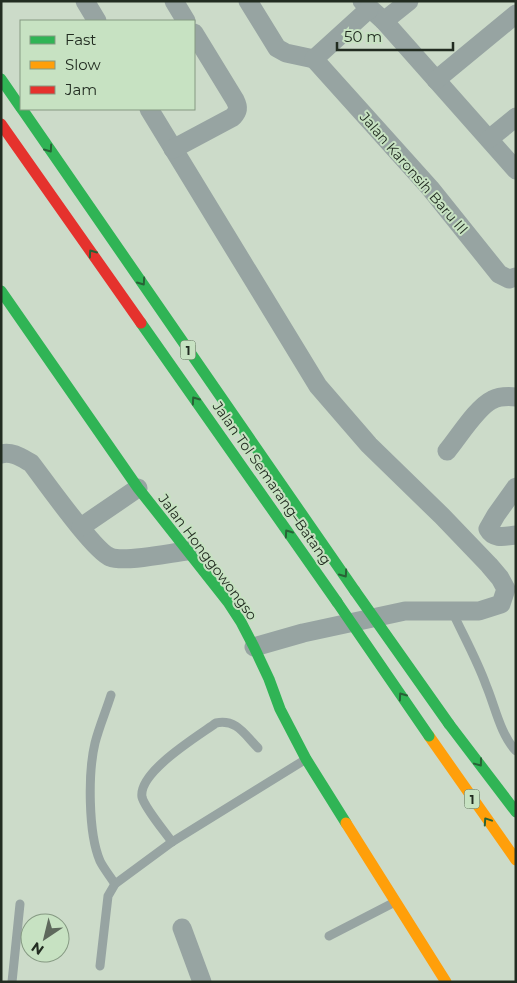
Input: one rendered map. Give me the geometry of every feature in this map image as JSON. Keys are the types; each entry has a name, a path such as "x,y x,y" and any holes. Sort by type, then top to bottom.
{"main road":[{"name":"Jalan Tol Semarang–Batang","path":"1,79 20,107"},
{"name":"Jalan Tol Semarang–Batang","path":"22,110 355,591 449,724 516,812"},
{"name":"Jalan Tol Semarang–Batang","path":"1,124 516,860"},
{"name":"Jalan Honggowongso","path":"1,291 138,488 228,602 241,622 269,679 280,709 306,759 446,982"}],"street":[{"path":"85,1 96,20"},
{"path":"93,1 104,20"},
{"path":"174,1 185,20"},
{"path":"248,1 277,48 281,51 314,59 365,5 384,22 516,170"},
{"path":"384,22 409,1"},
{"path":"436,80 516,14"},
{"path":"175,147 233,117 238,107 195,35"},
{"name":"Jalan Karonsih Baru III","path":"314,59 430,188 499,274 508,279 516,277"},
{"path":"150,110 175,147 318,386 368,445 442,516 500,578 506,590 501,604 479,610 405,611 303,633 254,647"},
{"path":"156,110 175,147"},
{"path":"489,139 516,117"},
{"path":"447,451 483,405 500,397 516,397"},
{"path":"1,454 7,453 19,456 31,463 93,543 110,557 122,559 187,551"},
{"path":"516,487 488,529 490,534 497,536 516,535"},
{"path":"81,527 138,488"},
{"path":"182,928 202,982"}],"lane":[{"path":"452,611 486,682 510,745 516,751"},
{"path":"112,696 95,742 91,783 97,850 100,860 115,884"},
{"path":"172,842 143,799 144,785 157,767 216,723 226,720 237,726 258,748"},
{"path":"100,966 108,896 115,884 172,842 306,759"},
{"path":"329,936 395,902"},
{"path":"12,982 20,904"}],"traffic: fast":[{"path":"1,79 20,107"},
{"path":"23,110 355,591"},
{"path":"1,291 138,488 228,602 241,622 269,679 280,709 306,759 346,823"},
{"path":"141,323 337,602"},
{"path":"355,591 449,724"},
{"path":"337,602 429,736"},
{"path":"449,724 516,812"}],"traffic: slow":[{"path":"429,736 516,860"},
{"path":"346,823 446,982"}],"traffic: jam":[{"path":"1,124 141,323"}]}
